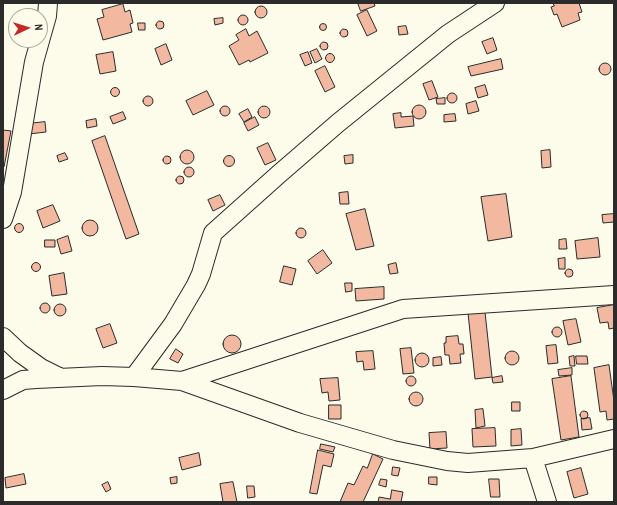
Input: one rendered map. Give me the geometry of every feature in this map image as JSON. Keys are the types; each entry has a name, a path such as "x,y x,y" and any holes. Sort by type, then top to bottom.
{"street":[{"path":"3,219 12,192 34,62 47,16 48,3"},
{"path":"134,377 174,324 196,285 201,274 213,233 338,122 448,34 495,3"},
{"path":"182,381 403,309 614,295"},
{"path":"3,337 20,353 41,368 62,378"},
{"path":"3,390 23,380 62,378 102,376 182,381 300,423 393,450 447,461 468,463 533,458 614,439"},
{"path":"533,458 547,502"}],"building":[{"path":"358,3 374,3 375,6 361,11"},
{"path":"553,3 579,3 582,12 578,13 580,20 562,27 557,14 554,15 551,7 554,6"},
{"path":"123,4 125,12 130,10 133,23 130,24 132,32 103,40 97,19 104,17 102,10"},
{"path":"259,6 263,6 267,12 263,18 259,18 255,14 255,10"},
{"path":"367,10 377,31 367,36 357,15"},
{"path":"241,15 245,15 247,16 247,24 241,25 238,22 238,18"},
{"path":"223,18 223,23 215,25 214,19"},
{"path":"158,21 162,21 164,25 162,29 158,29 156,27 156,23"},
{"path":"138,23 145,23 145,30 139,30"},
{"path":"323,23 326,24 326,30 323,31 320,30 319,27 320,24"},
{"path":"406,26 408,34 399,35 398,27"},
{"path":"246,29 249,36 257,31 268,53 250,62 249,60 239,65 229,46 239,40 236,35"},
{"path":"342,29 346,29 348,33 346,37 342,37 340,35 340,31"},
{"path":"493,38 497,50 487,54 482,42"},
{"path":"322,42 326,42 328,46 326,50 322,50 320,48 320,44"},
{"path":"166,44 172,60 161,65 155,49"},
{"path":"317,49 322,59 315,63 310,52"},
{"path":"113,52 116,71 100,74 96,55"},
{"path":"308,52 312,63 305,66 300,55"},
{"path":"328,54 332,54 334,58 332,62 328,62 326,60 326,56"},
{"path":"501,59 503,69 471,76 468,67"},
{"path":"605,63 609,65 611,69 609,73 605,75 601,73 599,69 601,65"},
{"path":"325,66 335,87 325,92 315,71"},
{"path":"432,81 438,97 429,100 423,84"},
{"path":"485,85 488,95 478,98 475,88"},
{"path":"115,87 120,92 115,97 110,92"},
{"path":"207,91 214,105 193,115 186,101"},
{"path":"450,93 454,93 456,94 456,102 450,103 447,100 447,96"},
{"path":"146,96 150,96 153,101 150,106 146,106 143,103 143,99"},
{"path":"445,98 445,104 437,104 436,99"},
{"path":"476,101 479,111 468,114 466,104"},
{"path":"419,105 424,107 426,112 424,117 419,119 414,117 412,112 414,107"},
{"path":"223,106 227,106 229,107 229,115 223,116 220,113 220,109"},
{"path":"266,106 269,107 269,117 262,118 259,117 258,110 259,107"},
{"path":"248,109 252,117 244,122 239,114"},
{"path":"123,112 126,119 113,124 110,117"},
{"path":"401,113 401,117 413,116 414,126 395,128 393,114"},
{"path":"455,114 456,121 444,122 444,115"},
{"path":"255,117 259,125 248,131 244,123"},
{"path":"96,119 97,126 87,128 86,121"},
{"path":"45,122 46,132 29,134 28,124"},
{"path":"3,130 11,131 4,167 3,167"},
{"path":"105,136 139,234 126,239 92,141"},
{"path":"268,143 276,160 265,165 257,148"},
{"path":"184,150 190,150 194,154 194,160 190,164 184,164 180,160 180,154"},
{"path":"550,150 551,167 542,168 541,151"},
{"path":"65,153 68,159 59,162 57,156"},
{"path":"229,155 233,157 235,161 233,165 229,167 225,165 223,161 225,157"},
{"path":"353,155 353,163 345,164 344,156"},
{"path":"167,156 170,157 170,163 167,164 164,163 163,160 164,157"},
{"path":"187,167 191,167 194,172 191,177 187,177 184,174 184,170"},
{"path":"178,176 182,176 184,180 182,184 178,184 176,182 176,178"},
{"path":"348,192 349,204 340,204 339,193"},
{"path":"506,194 512,237 488,241 481,197"},
{"path":"220,195 225,205 213,211 208,200"},
{"path":"53,205 60,221 43,228 37,211"},
{"path":"365,209 374,246 356,250 346,214"},
{"path":"614,214 614,222 603,223 602,215"},
{"path":"90,220 97,225 98,228 93,235 90,236 83,231 82,228 87,221"},
{"path":"19,223 24,228 19,233 14,228"},
{"path":"299,228 303,228 305,229 305,237 299,238 296,235 296,231"},
{"path":"68,236 72,251 61,254 57,240"},
{"path":"598,238 600,257 577,259 575,241"},
{"path":"566,239 567,249 559,249 559,240"},
{"path":"45,240 55,240 55,247 45,247"},
{"path":"323,250 332,263 317,274 308,261"},
{"path":"565,258 565,269 559,269 558,259"},
{"path":"34,263 38,263 40,267 38,271 34,271 32,269 32,265"},
{"path":"396,263 398,273 390,274 388,265"},
{"path":"284,266 296,269 292,285 280,282"},
{"path":"567,269 571,269 573,273 571,277 567,277 565,275 565,271"},
{"path":"64,273 67,294 52,296 49,276"},
{"path":"345,283 352,283 352,291 346,292"},
{"path":"384,287 384,299 356,301 355,289"},
{"path":"43,303 47,303 49,304 49,312 43,313 40,310 40,306"},
{"path":"58,304 62,304 66,310 62,316 58,316 54,312 54,308"},
{"path":"614,305 614,328 609,329 608,322 600,323 597,308"},
{"path":"485,312 492,377 475,379 468,313"},
{"path":"576,319 581,342 568,345 563,321"},
{"path":"110,324 117,343 103,348 96,329"},
{"path":"555,327 559,327 561,328 561,336 555,337 552,334 552,330"},
{"path":"232,335 238,338 241,344 238,350 232,353 226,350 223,344 226,338"},
{"path":"458,336 459,344 463,344 464,354 460,354 461,363 450,364 449,355 445,355 444,343 446,343 446,337"},
{"path":"556,345 558,363 548,364 546,346"},
{"path":"411,348 414,373 403,374 400,349"},
{"path":"176,349 183,354 178,363 170,359"},
{"path":"373,351 375,369 364,370 363,361 357,362 356,352"},
{"path":"509,351 515,351 519,355 519,361 515,365 509,365 505,361 505,355"},
{"path":"422,353 427,355 429,360 427,365 422,367 417,365 415,360 417,355"},
{"path":"574,356 575,366 570,366 569,357"},
{"path":"576,356 587,356 588,364 577,364"},
{"path":"441,357 442,365 433,366 433,358"},
{"path":"609,365 614,401 614,419 607,420 606,411 600,412 594,368"},
{"path":"572,368 572,375 559,376 558,370"},
{"path":"409,376 413,376 415,377 415,385 409,386 406,383 406,379"},
{"path":"502,376 503,382 493,383 492,378"},
{"path":"571,376 579,437 561,440 552,379"},
{"path":"338,378 340,400 329,401 328,392 322,393 320,379"},
{"path":"416,392 421,394 423,399 421,404 416,406 411,404 409,399 411,394"},
{"path":"512,402 520,402 520,411 512,411"},
{"path":"329,405 341,405 341,419 329,419"},
{"path":"483,409 485,426 476,428 475,410"},
{"path":"584,411 587,412 587,418 584,419 581,418 580,415 581,412"},
{"path":"590,418 592,429 582,430 581,419"},
{"path":"495,428 496,446 473,447 472,429"},
{"path":"521,429 522,445 511,446 511,430"},
{"path":"446,432 447,448 430,449 429,433"},
{"path":"321,444 335,447 333,452 320,449"},
{"path":"318,450 334,454 331,467 323,465 317,494 310,493"},
{"path":"199,453 201,465 182,470 179,458"},
{"path":"373,454 383,459 363,502 340,502 348,483 354,485 363,466 367,468"},
{"path":"393,467 400,468 398,476 392,475"},
{"path":"581,468 588,494 574,498 567,472"},
{"path":"24,474 26,484 6,488 5,478"},
{"path":"177,477 177,483 171,484 170,478"},
{"path":"429,477 437,477 437,485 429,484"},
{"path":"381,479 387,480 386,487 379,485"},
{"path":"489,479 499,479 500,497 491,497"},
{"path":"108,482 111,489 106,492 102,485"},
{"path":"233,482 237,502 223,502 220,484"},
{"path":"247,486 254,486 255,497 248,498"},
{"path":"392,490 403,492 401,502 378,502 379,497 390,499"}]}
